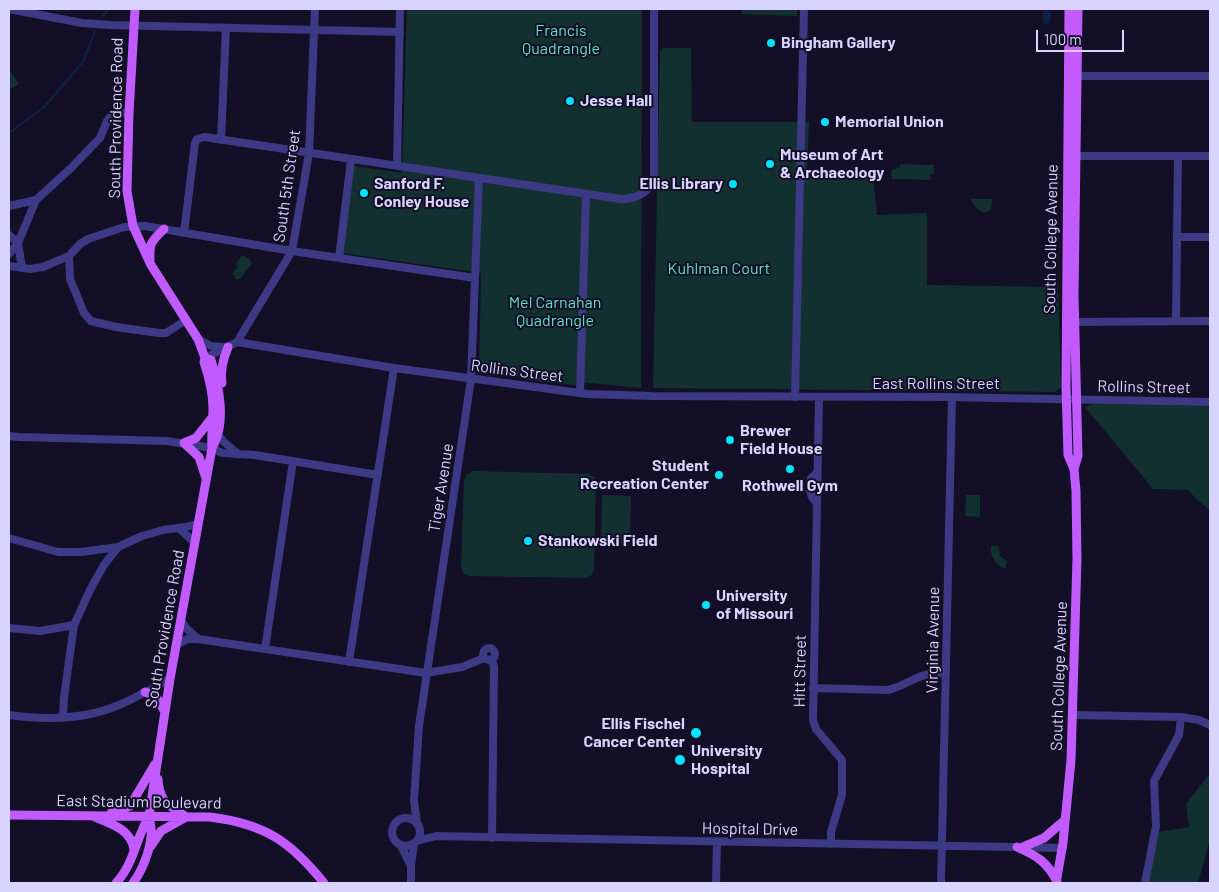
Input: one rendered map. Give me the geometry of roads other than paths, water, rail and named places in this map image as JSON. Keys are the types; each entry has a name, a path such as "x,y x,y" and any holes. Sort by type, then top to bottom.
{"main road":[{"name":"South Providence Road","path":"133,883 139,876 152,834 149,816 170,679 212,448 218,435 212,388 204,362 205,358 198,339 151,265 133,226 127,191 128,113 135,9"},
{"name":"South College Avenue","path":"1056,882 1063,848 1071,760 1076,559 1076,491 1074,469 1068,455 1066,399 1069,9"},
{"name":"South College Avenue","path":"1074,469 1078,456 1075,322 1078,9"},
{"path":"151,265 149,250 152,239 164,229"},
{"path":"206,480 199,456 184,443 199,436 224,405 220,372 228,346"},
{"name":"South Providence Road","path":"212,448 211,438 216,415"},
{"path":"145,692 156,696 165,712"},
{"path":"90,815 114,812 130,806 158,759"},
{"path":"146,855 161,831 186,816 166,803 162,798 159,790 158,759"},
{"name":"East Stadium Boulevard","path":"9,815 186,816 229,820 266,832 298,853 324,883"},
{"path":"90,815 125,831 133,841 135,852"},
{"name":"South Providence Road","path":"116,883 133,857 141,830 149,816"},
{"path":"1020,847 1044,838 1065,820"},
{"path":"1020,847 1041,859 1049,867 1056,882"}],"street":[{"name":"South 5th Street","path":"237,342 292,251 309,153 314,9"},
{"path":"397,166 400,9"},
{"path":"184,233 195,143 198,139 204,137 621,199 638,197 652,183 654,175 654,9"},
{"path":"795,397 804,9"},
{"path":"9,10 82,23 400,32"},
{"path":"222,140 226,28"},
{"path":"1078,76 1210,76"},
{"path":"9,254 18,243 36,200 100,138 111,116 119,113 128,113"},
{"path":"1077,156 1210,156"},
{"path":"1176,321 1178,156"},
{"path":"338,258 352,160"},
{"name":"Tiger Avenue","path":"418,826 414,800 419,726 471,379 479,178"},
{"path":"580,393 586,194"},
{"path":"9,206 36,200"},
{"path":"9,266 30,269 43,268 69,256 80,244 88,239 124,227 133,226 164,229 292,251 476,278"},
{"path":"9,235 18,243 22,268"},
{"path":"1178,237 1210,237"},
{"path":"69,256 70,279 84,313 92,322 159,333 166,332 186,320"},
{"path":"1075,322 1210,321"},
{"path":"198,339 211,346 228,346"},
{"path":"205,358 237,342"},
{"name":"Rollins Street","path":"237,342 394,368 580,393 652,396 795,397"},
{"path":"349,662 394,368"},
{"name":"East Rollins Street","path":"795,397 952,397 1077,400"},
{"name":"Hitt Street","path":"819,397 813,725 842,760 842,795 831,832 830,844"},
{"name":"Virginia Avenue","path":"941,883 952,397"},
{"name":"Rollins Street","path":"1077,400 1210,402"},
{"path":"218,435 238,454"},
{"path":"9,436 19,438 184,443 212,448 222,453 293,461 378,475"},
{"path":"265,649 293,461"},
{"path":"9,538 58,552 81,552 118,547 142,536 198,524"},
{"path":"179,528 195,543"},
{"path":"63,718 74,625 104,565 118,547"},
{"path":"181,620 190,633 198,639"},
{"path":"9,628 40,631 74,625"},
{"path":"177,644 188,639 198,639 426,673 488,659 494,667 492,838"},
{"path":"813,688 888,690 929,672 946,673"},
{"path":"9,715 43,718 79,716 119,705 170,679"},
{"path":"1073,715 1181,717 1199,720 1210,725"},
{"path":"1145,883 1156,826 1154,781 1179,735 1181,717"},
{"name":"Tiger Avenue","path":"404,818 414,800"},
{"path":"411,866 401,846 394,841 391,831 395,822 404,818 409,818 418,826 420,837 416,843 411,866 411,883"},
{"name":"Hospital Drive","path":"418,826 436,836"},
{"name":"Hospital Drive","path":"416,843 436,836 1063,848"},
{"path":"716,883 717,842"},
{"path":"401,846 410,846 416,843"}],"water":[{"path":"1045,10 1051,13 1050,23 1045,25 1042,14"}],"waterway":[{"path":"103,16 108,9"},
{"path":"9,133 43,108 78,68 84,60 95,31"}],"place":[{"name":"Bingham Gallery","path":"771,43"},
{"name":"Jesse Hall","path":"570,101"},
{"name":"Memorial Union","path":"825,122"},
{"name":"Museum of Art & Archaeology","path":"770,164"},
{"name":"Ellis Library","path":"733,184"},
{"name":"Sanford F. Conley House","path":"364,193"},
{"name":"Brewer Field House","path":"730,440"},
{"name":"Rothwell Gym","path":"790,469"},
{"name":"Student Recreation Center","path":"719,475"},
{"name":"Stankowski Field","path":"528,541"},
{"name":"University of Missouri","path":"706,605"},
{"name":"Ellis Fischel Cancer Center","path":"696,733"},
{"name":"University Hospital","path":"680,760"}],"park label":[{"name":"Francis Quadrangle","path":"561,40"},
{"name":"Kuhlman Court","path":"719,269"},
{"name":"Mel Carnahan Quadrangle","path":"555,312"}]}
